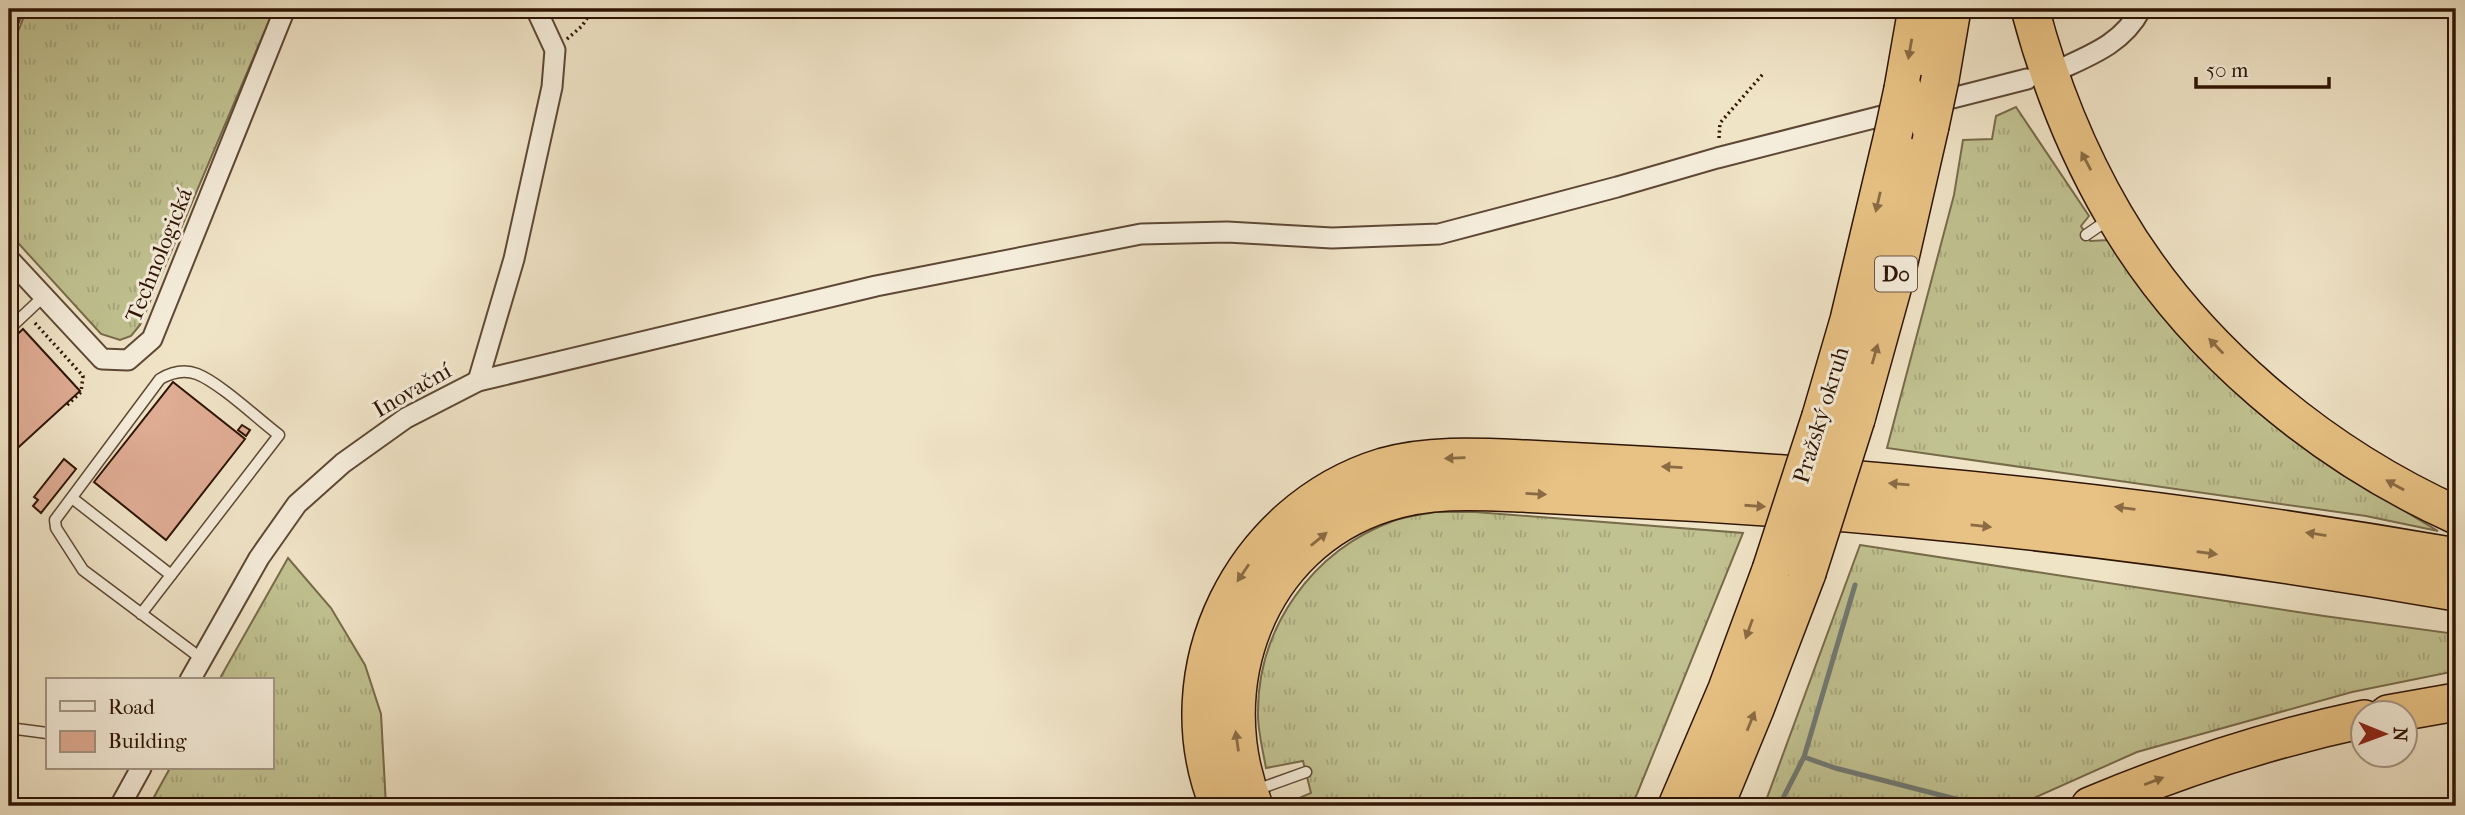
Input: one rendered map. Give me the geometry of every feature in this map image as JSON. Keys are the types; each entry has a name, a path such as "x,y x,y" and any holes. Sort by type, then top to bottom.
{"highway":[{"name":"Pražský okruh","path":"1677,806 1713,768 1807,573 1839,418 1852,308 1903,89 1917,9"},
{"name":"Pražský okruh","path":"1715,806 1713,768 1727,689 1771,570 1839,418 1896,275 1940,79 1952,9"},
{"path":"2030,9 2059,104 2080,150 2100,225 2146,263 2181,307 2237,367 2299,422 2390,483 2456,515"},
{"path":"1240,802 1205,756 1200,709 1212,641 1228,597 1268,540 1303,508 1352,480 1397,464 1431,459 1490,457 1710,468 1868,481 1987,492 2194,517 2456,557"},
{"path":"1240,802 1235,700 1244,652 1264,603 1300,556 1325,534 1362,512 1415,495 1461,491 1515,493 1698,502 1909,519 2166,548 2456,592"},
{"path":"1656,806 1727,689"},
{"path":"2420,708 2456,702"},
{"path":"2090,806 2218,758 2350,722"}],"street":[{"path":"9,19 13,9"},
{"name":"Technologická","path":"9,259 102,359 128,360 152,339 285,9"},
{"name":"Inovační","path":"191,678 259,558 297,504 343,463 406,418 478,381 514,258 552,87 555,50 537,9"},
{"path":"2065,67 2104,50 2121,36 2141,9"},
{"path":"478,381 876,286 1140,234 1227,232 1332,238 1438,234 1717,158 2027,79"},
{"path":"120,806 140,770"}],"lane":[{"path":"9,329 44,296"},
{"path":"141,614 279,435 198,374 169,374 160,380 55,520 60,534 83,570 141,614 202,659"},
{"path":"72,498 172,575"},
{"path":"9,728 46,733"},
{"path":"1240,802 1306,772"}],"path":[{"path":"555,50 582,26 593,9"},
{"path":"1717,158 1720,123 1763,74"},
{"path":"26,313 83,376 81,392 65,407"}],"green space":[{"path":"27,9 274,9 140,325 131,336 120,340 101,334 9,233 9,54"},
{"path":"2016,107 2089,216 2081,226 2090,241 2110,240 2181,334 2212,369 2252,406 2303,445 2438,531 2366,516 1887,448 1954,195 1963,140 1992,139 1996,116"},
{"path":"1435,512 1475,512 1743,533 1630,806 1281,806 1311,793 1303,761 1266,768 1261,742 1258,715 1260,683 1267,652 1279,623 1314,573 1338,552 1364,534 1393,521"},
{"path":"1860,545 2456,634 2456,671 2352,692 2137,752 2016,806 1764,806"},
{"path":"288,558 331,608 365,665 381,714 386,806 149,806 169,770 273,770 273,678 220,678"}],"building":[{"path":"23,329 80,391 9,456 9,370 15,364 9,357 9,342"},
{"path":"173,382 245,439 166,540 94,482"},
{"path":"242,425 250,430 246,436 238,430"},
{"path":"64,459 76,469 41,513 33,506 38,500 34,497"}],"waterway":[{"path":"1779,806 1804,757 1855,585"},
{"path":"1804,757 1835,768 1983,806"}]}
